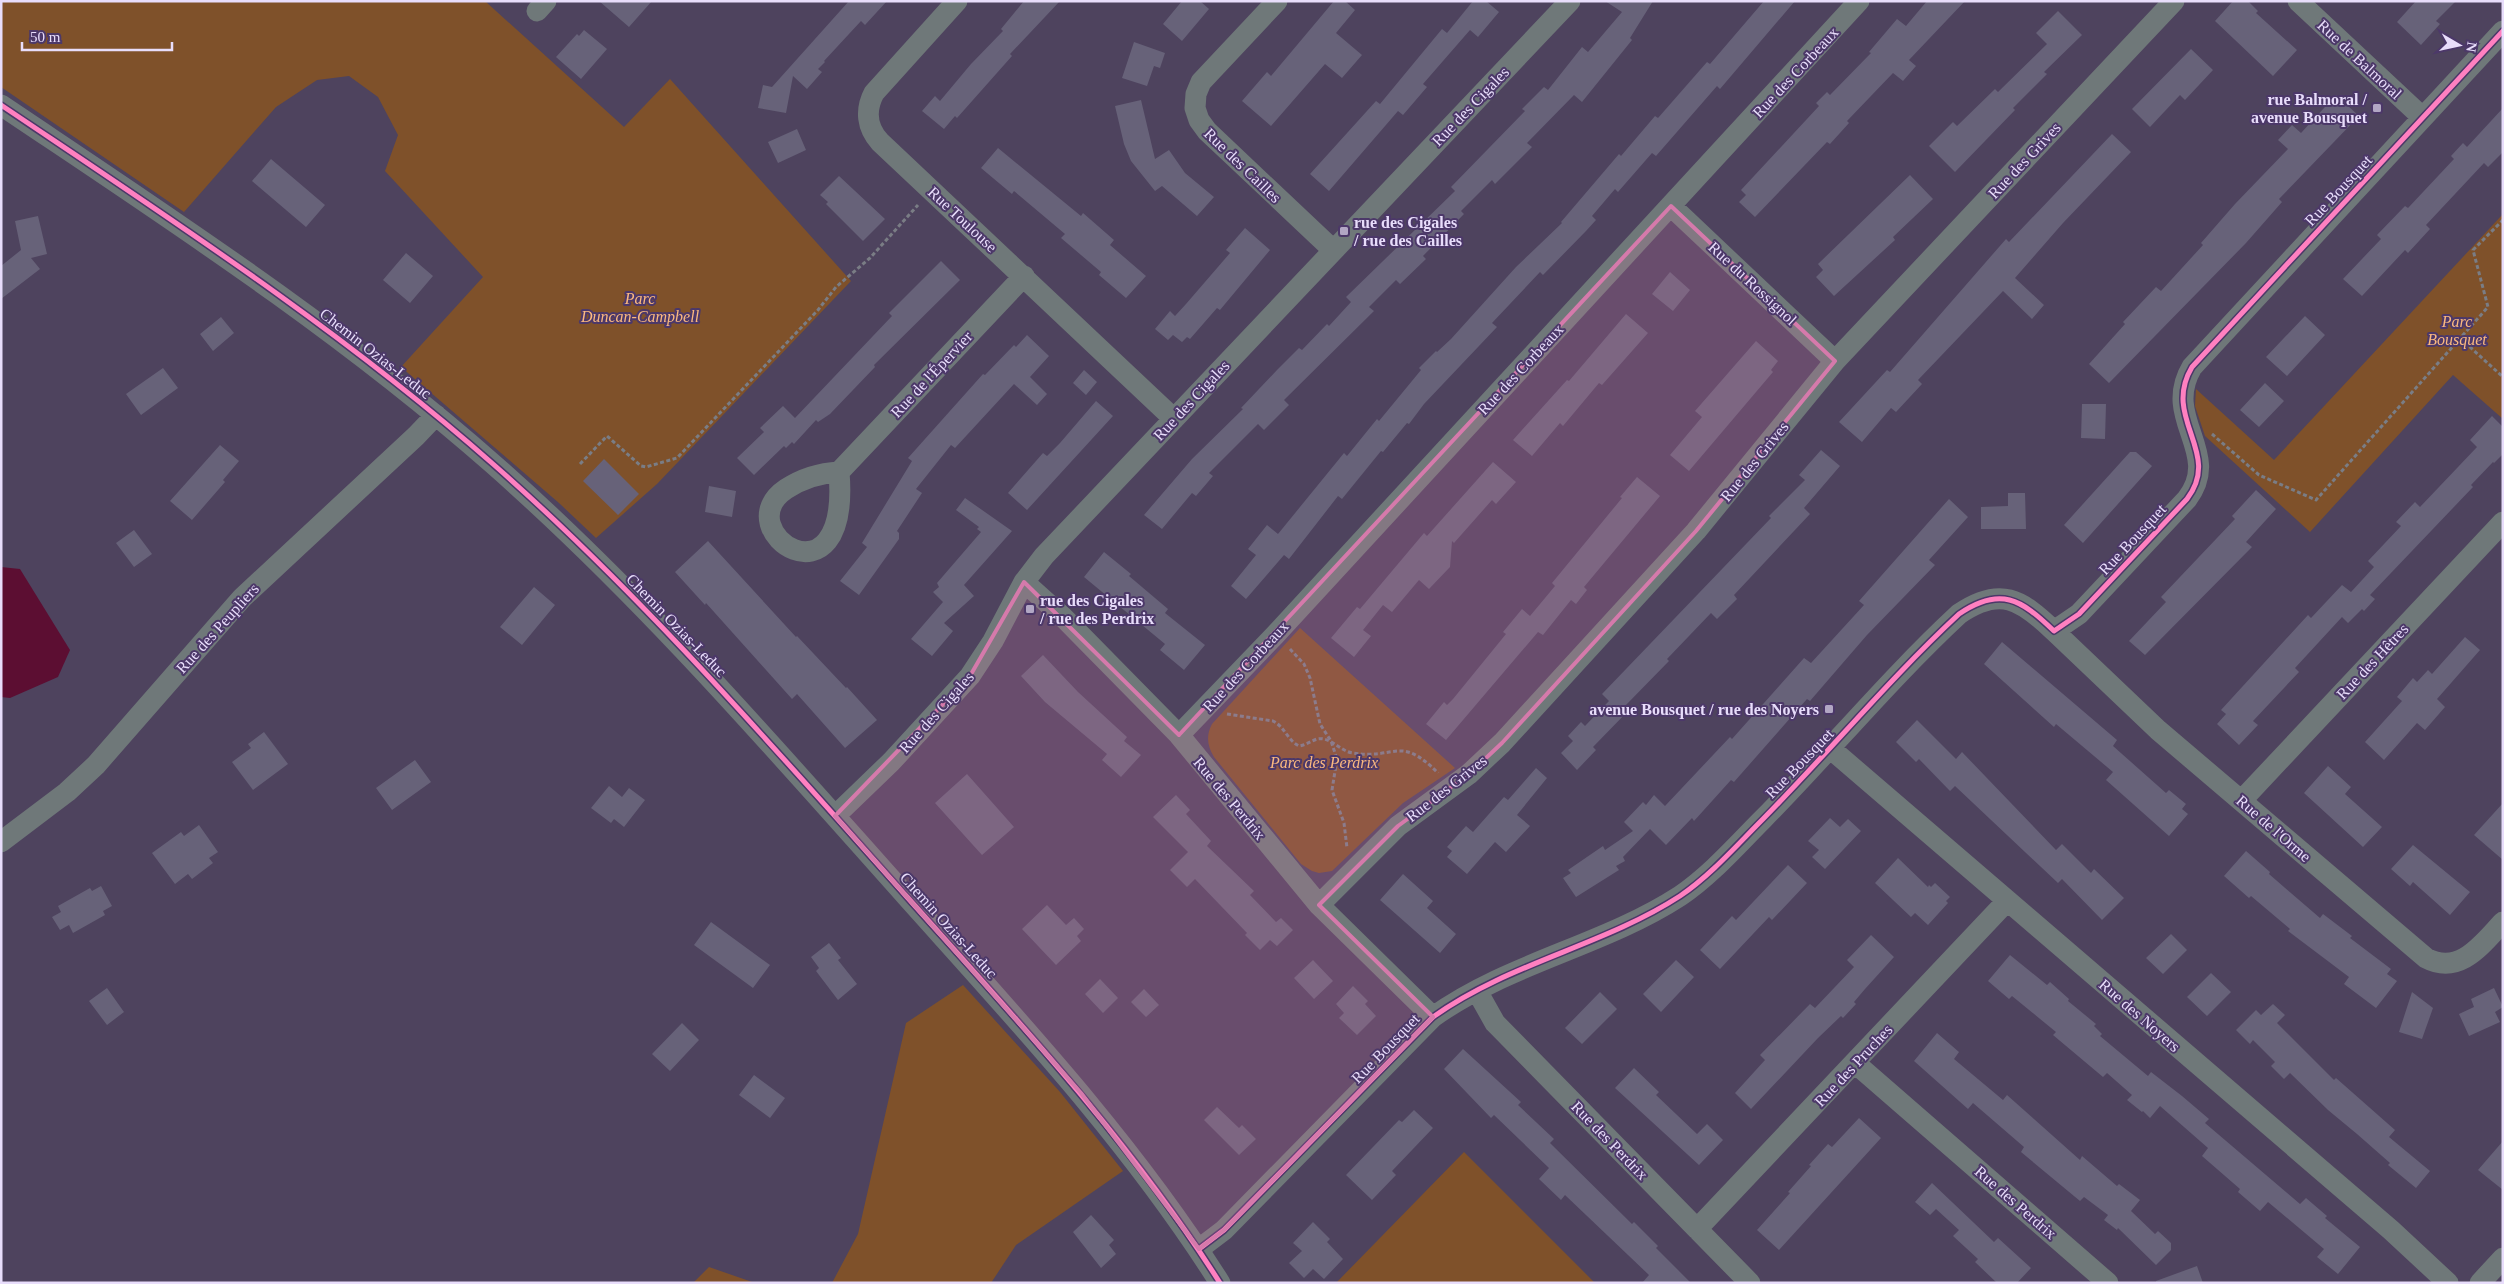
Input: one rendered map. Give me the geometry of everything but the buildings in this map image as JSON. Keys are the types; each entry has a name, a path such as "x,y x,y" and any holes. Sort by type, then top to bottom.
{"street":[{"name":"Rue Toulouse","path":"957,1 874,93 869,105 868,119 875,137 1174,419"},
{"name":"Rue des Cailles","path":"1277,1 1201,82 1195,101 1197,114 1207,131 1333,250"},
{"name":"Rue des Cigales","path":"835,816 891,762 970,676 993,641 1024,582 1044,556 1570,1"},
{"name":"Rue des Corbeaux","path":"1179,736 1275,635 1859,1"},
{"name":"Rue des Grives","path":"1319,905 1398,826 1453,786 1502,743 1674,556 1835,361 2174,1"},
{"name":"Rue de Balmoral","path":"2298,1 2422,117"},
{"name":"Rue Bousquet","path":"1199,1249 1224,1230 1433,1017 1477,991 1547,958 1602,936 1680,896 1718,864 1831,749 1958,614 1976,603 1998,598 2014,600 2028,607 2054,631 2078,614 2186,499 2195,487 2199,472 2199,457 2184,417 2182,402 2183,388 2192,368 2503,31"},
{"name":"Chemin Ozias-Leduc","path":"1,104 310,318 436,415 525,493 620,584 692,658 835,816 1087,1100 1138,1163 1199,1249 1220,1283"},
{"name":"Rue du Rossignol","path":"1671,206 1835,361"},
{"name":"Rue de l'Épervier","path":"839,472 1024,276"},
{"name":"Rue des Peupliers","path":"1,842 67,792 96,766 242,598 416,436 436,415"},
{"name":"Rue des Hêtres","path":"2242,800 2503,522"},
{"name":"Rue des Perdrix","path":"1024,582 1063,617 1179,736 1319,905 1433,1017"},
{"name":"Rue de l'Orme","path":"2054,631 2158,730 2420,954 2432,961 2452,964 2464,959 2503,922"},
{"name":"Rue des Noyers","path":"1831,749 2391,1230 2448,1283"},
{"name":"Rue des Pruches","path":"1697,1229 2007,901"},
{"name":"Rue des Perdrix","path":"1477,991 1495,1022 1750,1283"},
{"name":"Rue des Perdrix","path":"1855,1063 2108,1283"},
{"path":"2480,1283 2503,1258"}],"path":[{"path":"580,464 607,436 641,466 652,466 677,458 818,310 836,287 870,258 932,189"},
{"path":"2211,433 2259,474 2316,500 2488,307 2473,250 2503,220"},
{"path":"2460,338 2503,377"},
{"path":"1275,635 1304,664 1310,678 1320,724 1331,741 1337,759 1332,790 1344,823 1345,843 1355,868"},
{"path":"1209,704 1234,716 1273,721 1279,724 1293,743 1299,746 1318,739 1331,741 1350,753 1368,755 1406,750 1417,754 1453,786"}],"highlighted area":[{"path":"1671,206 1835,361 1696,531 1502,743 1469,774 1398,826 1319,905 1433,1017 1224,1230 1199,1249 1081,1093 835,816 970,676 1024,582 1179,735"}],"green space":[{"name":"Parc Duncan-Campbell","path":"1,1 485,1 624,127 670,79 851,281 657,484 596,538 559,503 401,367 483,277 385,171 398,135 378,97 349,76 317,80 276,107 184,212 1,87"},
{"name":"Parc Bousquet","path":"2503,214 2503,419 2453,375 2310,532 2205,436 2195,406 2196,389 2274,460"},
{"name":"Parc des Perdrix","path":"1300,628 1455,768 1403,803 1332,871 1319,873 1301,864 1214,757 1208,740 1212,724"},
{"path":"963,985 1060,1092 1123,1171 1016,1245 991,1283 832,1283 858,1234 906,1023"},
{"path":"1464,1152 1595,1283 1336,1283"},
{"path":"709,1267 755,1283 693,1283"}],"shaded area":[{"path":"1,567 20,569 70,650 58,677 10,698 1,697"}],"cycle path":[{"path":"1199,1249 1224,1230 1433,1017 1462,998 1492,982 1588,942 1650,913 1680,896 1702,879 1788,794 1884,689 1959,614 1986,600 2010,600 2031,611 2054,631 2079,614 2187,499 2196,482 2199,466 2183,403 2184,386 2192,367 2503,31"},
{"path":"1,105 253,276 375,367 435,414 493,464 602,566 757,729 1031,1036 1072,1084 1149,1181 1186,1231 1220,1283"}],"place":[{"name":"rue Balmoral / avenue Bousquet","path":"2377,108"},
{"name":"rue des Cigales / rue des Cailles","path":"1344,231"},
{"name":"rue des Cigales / rue des Perdrix","path":"1030,609"},
{"name":"avenue Bousquet / rue des Noyers","path":"1829,709"}]}
